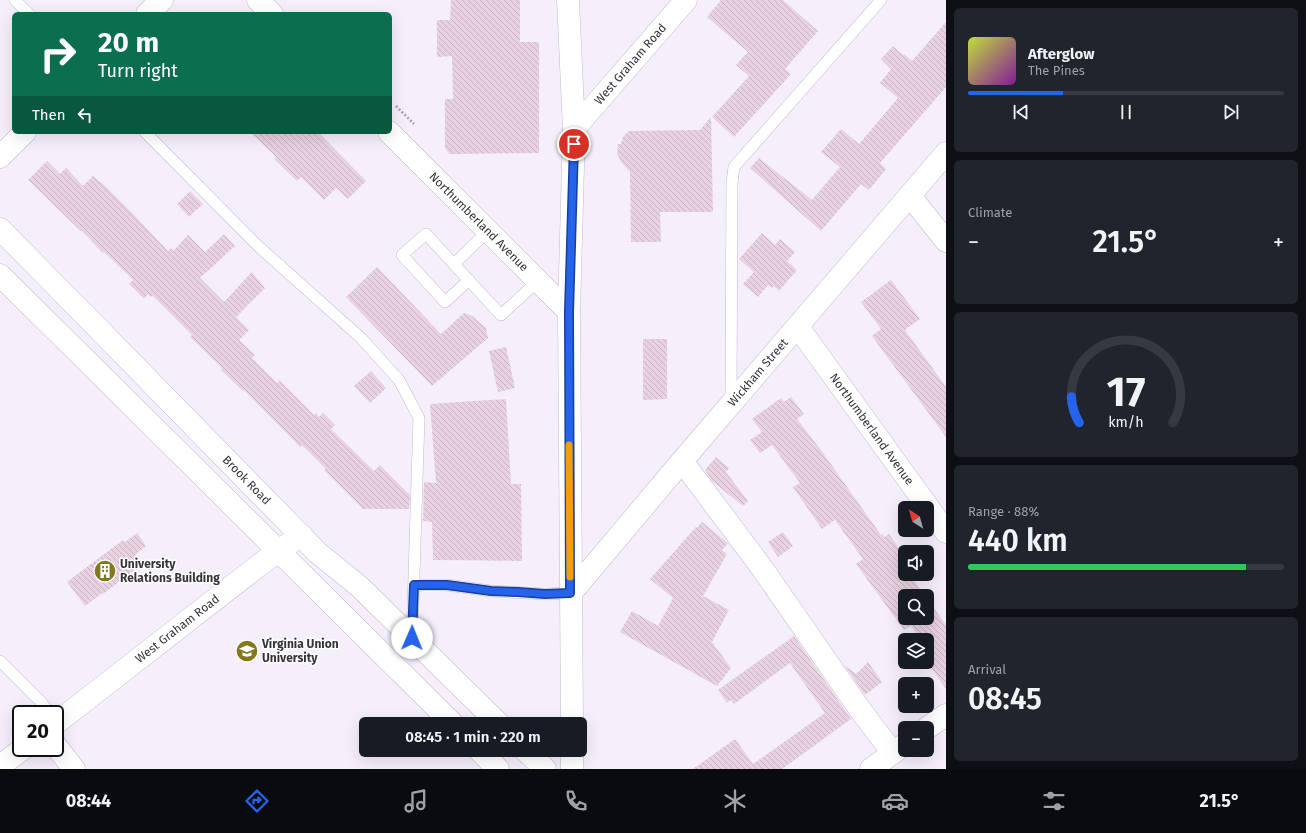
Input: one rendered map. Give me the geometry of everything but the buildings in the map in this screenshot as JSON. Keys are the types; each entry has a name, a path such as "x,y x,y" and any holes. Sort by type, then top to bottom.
{"street":[{"path":"150,12 162,0"},
{"path":"258,0 270,12"},
{"path":"568,0 574,129 569,312 572,717"},
{"name":"West Graham Road","path":"574,129 686,0"},
{"path":"0,157 23,134"},
{"name":"Northumberland Avenue","path":"391,134 569,312"},
{"name":"Wickham Street","path":"570,593 946,153"},
{"path":"910,196 946,241"},
{"name":"Brook Road","path":"0,229 318,553 360,587 492,717"},
{"path":"0,275 446,717"},
{"name":"Northumberland Avenue","path":"798,327 946,532"},
{"path":"682,461 762,568 861,711 898,747"},
{"name":"West Graham Road","path":"64,713 301,535"},
{"path":"934,723 946,715"},
{"path":"871,769 898,749"},
{"path":"64,756 74,769"},
{"path":"0,766 12,757"},
{"path":"486,757 498,769"},
{"path":"532,757 545,769"},
{"path":"572,757 572,769"}],"lane":[{"path":"15,0 27,12"},
{"path":"731,403 732,191 734,167 881,0"},
{"path":"147,134 258,246 361,338 399,380 419,418 412,638"},
{"path":"454,264 488,232"},
{"path":"469,280 445,302 402,256 426,234 469,280 501,315 538,281"},
{"path":"414,585 447,585 491,591 545,594 570,593"},
{"path":"0,661 43,705"}],"path":[{"path":"396,106 415,125"}],"slow traffic":[{"path":"569,445 570,577"}],"place":[{"name":"University Relations Building","path":"105,571"},
{"name":"Virginia Union University","path":"247,651"}],"route":[{"path":"412,638 414,585 447,585 491,591 545,594 570,593 569,312 574,144"}]}
